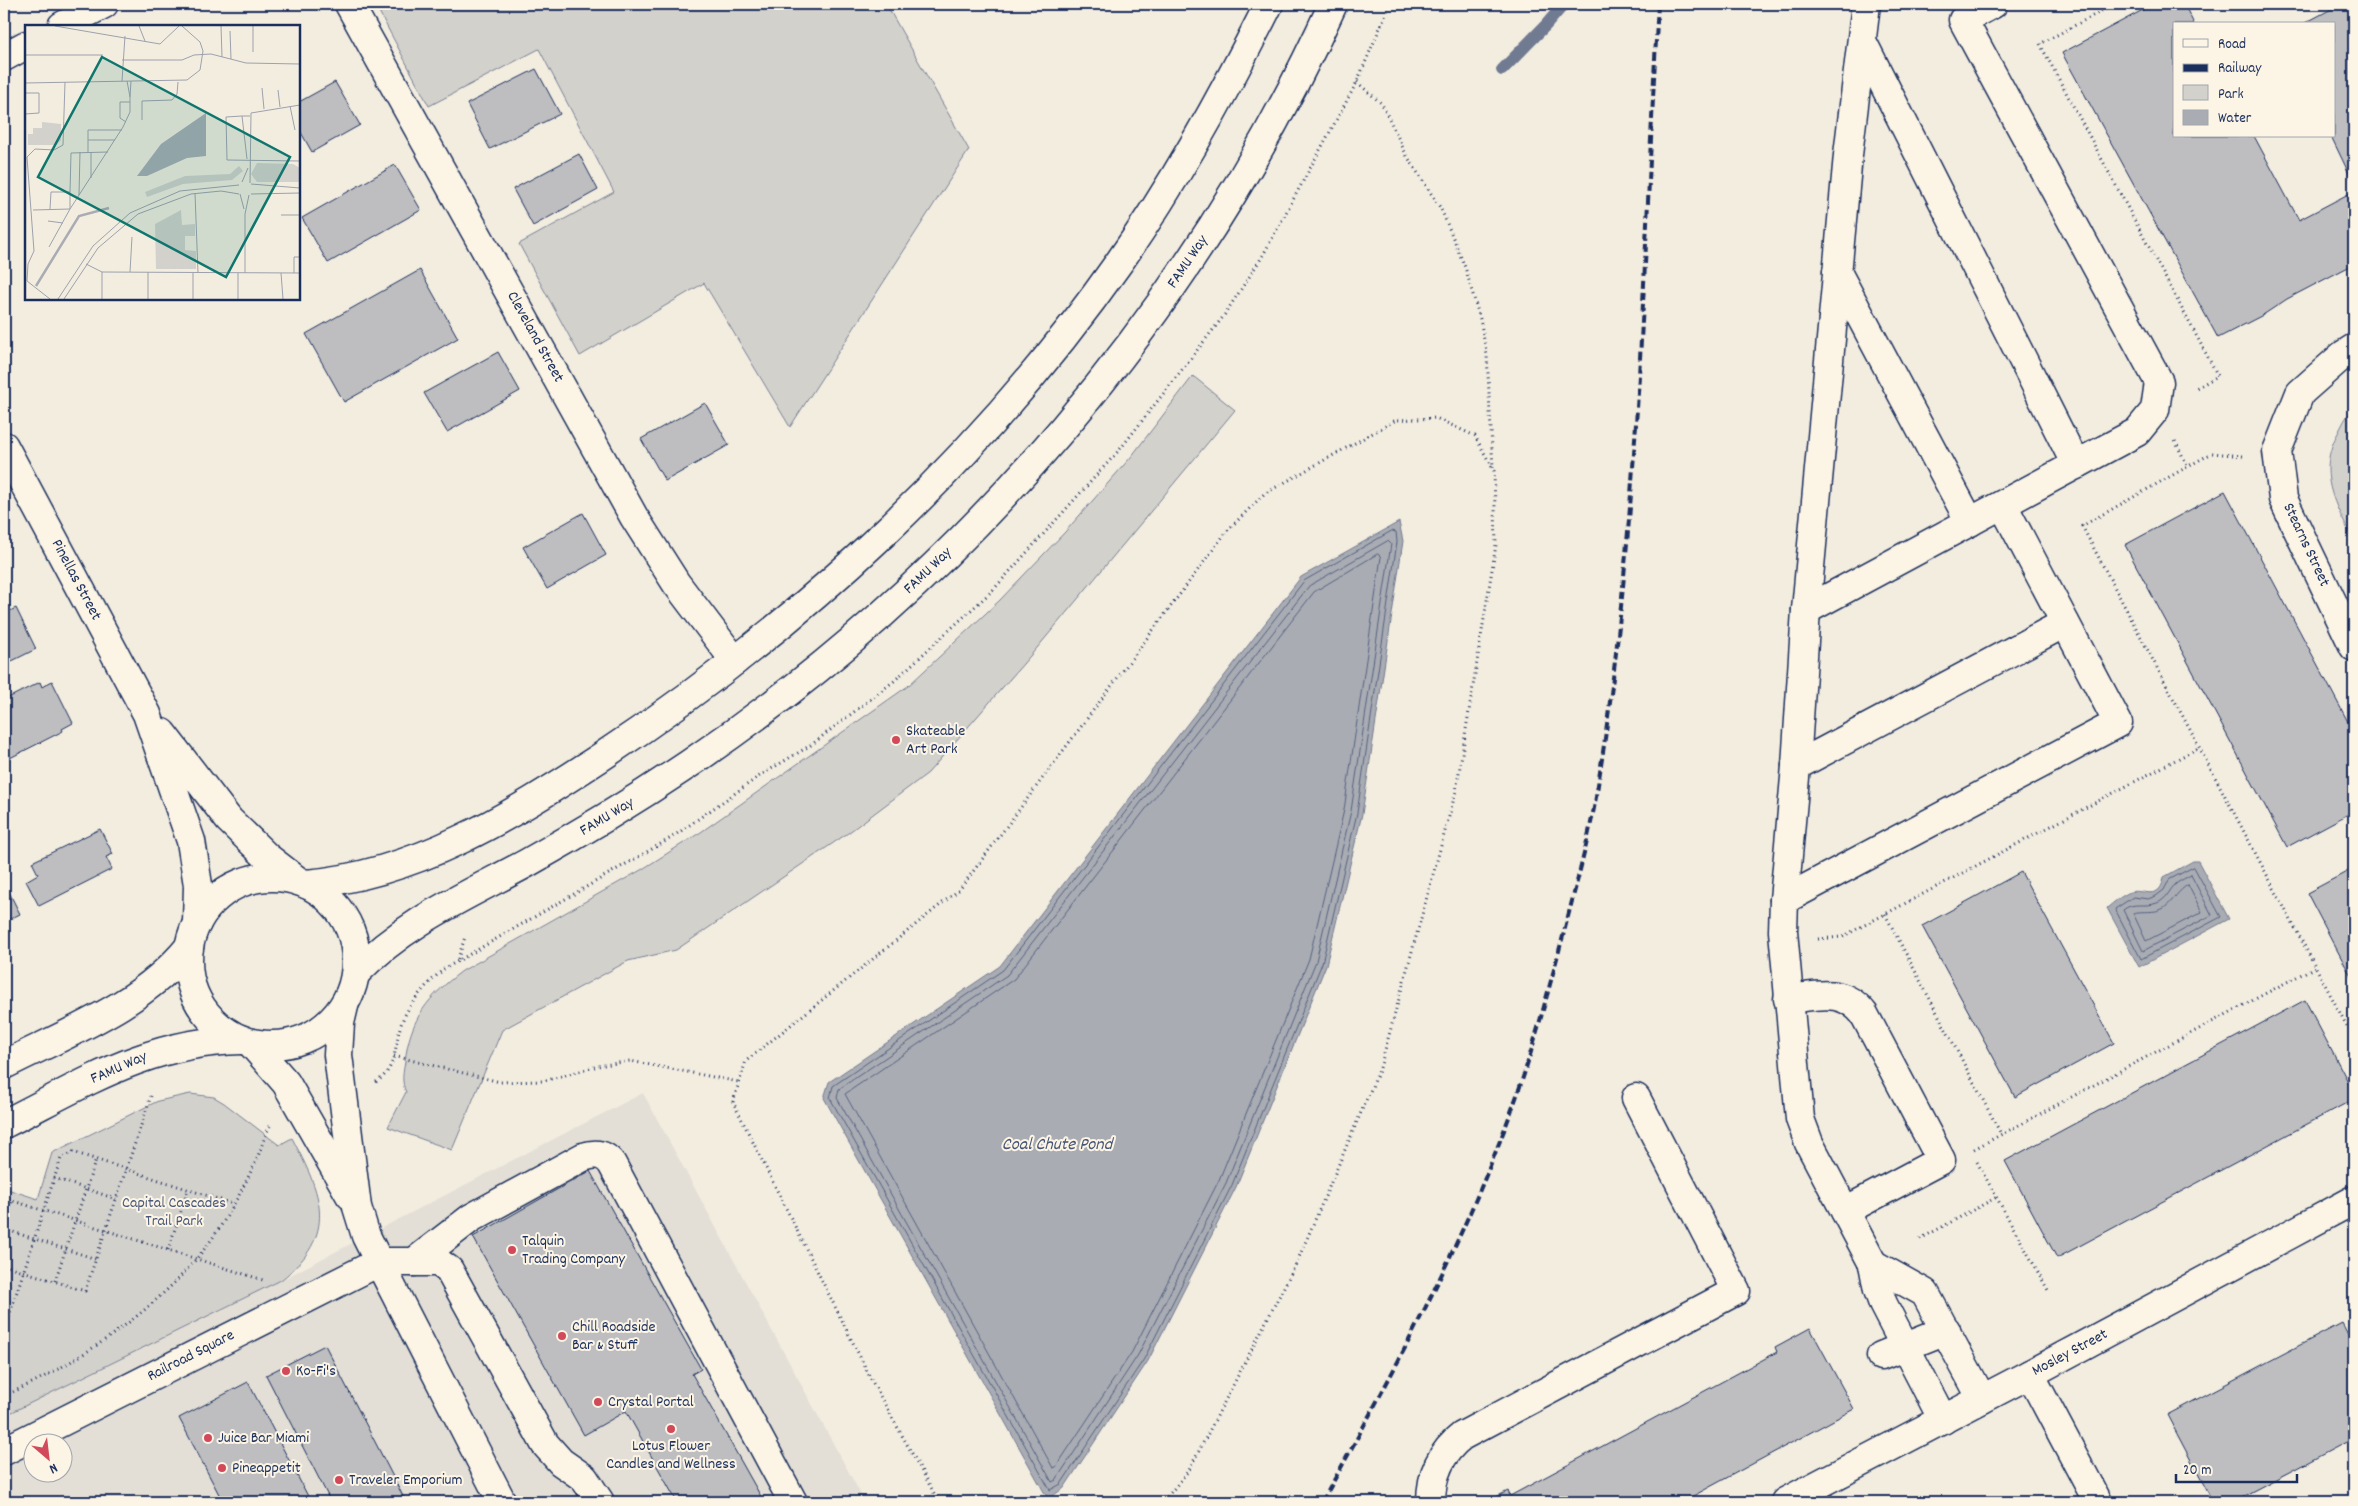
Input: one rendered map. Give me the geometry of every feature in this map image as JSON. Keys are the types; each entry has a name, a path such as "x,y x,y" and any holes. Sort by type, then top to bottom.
{"street":[{"path":"64,25 104,4"},
{"name":"Cleveland Street","path":"350,4 634,517 676,583 735,661"},
{"name":"FAMU Way","path":"4,1065 125,1002 161,977 193,935 212,902 234,886 258,878 285,878 302,882 340,880 387,869 424,856 471,834 521,806 610,751 735,661 807,603 898,520 967,448 1045,359 1115,267 1150,214 1215,108 1269,4"},
{"name":"FAMU Way","path":"4,1124 136,1059 192,1043 246,1042 281,1045 311,1036 324,1028 344,1006 356,973 370,958 402,933 608,817 692,762 764,710 841,650 938,562 1022,474 1065,426 1147,322 1243,175 1300,73 1333,4"},
{"path":"1866,4 1848,155 1806,610 1783,931 1800,1119 1809,1143 1873,1264 1893,1351 1943,1420"},
{"path":"1806,610 2137,432 2155,410 2159,382 1958,12 1994,4"},
{"path":"1862,43 2076,465"},
{"path":"4,57 25,46"},
{"path":"1837,272 1970,522"},
{"name":"Stearns Street","path":"2354,348 2342,355 2300,393 2277,451 2283,499 2354,647"},
{"name":"Pinellas Street","path":"4,446 147,714 191,840 198,886 193,935"},
{"path":"1784,900 2118,723 2003,505"},
{"path":"1796,766 2065,623"},
{"name":"Pinellas Street","path":"147,714 229,820 267,858 302,882"},
{"name":"FAMU Way","path":"302,882 334,902 346,920 354,940 356,973"},
{"name":"FAMU Way","path":"193,935 188,973 196,998 210,1019 220,1028 246,1042"},
{"path":"1788,999 1828,995 1850,999 1858,1005 1941,1160 1845,1211"},
{"path":"344,1006 340,1023 338,1056 357,1208 366,1236 502,1502"},
{"path":"246,1042 286,1083 357,1208"},
{"path":"1431,1502 1436,1469 1445,1451 1462,1436 1736,1291 1636,1098"},
{"path":"414,1262 459,1226 484,1210 583,1158 599,1154 607,1157 793,1502"},
{"name":"Mosley Street","path":"1785,1502 2030,1374 2354,1200"},
{"path":"379,1262 438,1262 449,1270 545,1444 561,1462 584,1478 600,1502"},
{"name":"Railroad Square","path":"4,1451 379,1262"},
{"path":"1873,1264 1924,1293 1946,1330 1982,1399"},
{"path":"1893,1351 1946,1330"},
{"path":"2030,1374 2098,1502"}],"path":[{"path":"2115,4 2040,44 2218,376 2188,392"},
{"path":"2256,4 2262,7 2282,4"},
{"path":"1163,1502 1189,1470 1297,1262 1380,1068 1456,791 1496,545 1494,471 1487,355 1480,318 1465,267 1441,209 1407,156 1382,104 1357,82"},
{"path":"939,1502 874,1385 733,1102 746,1061 960,888 1228,531 1264,494 1396,420 1436,418 1475,436 1494,471"},
{"path":"2173,437 2188,467"},
{"path":"2249,456 2212,454 2082,526 2317,966 2348,1028"},
{"path":"1815,939 1842,938 2200,747"},
{"path":"1885,914 2001,1134"},
{"path":"1971,1151 2317,966"},
{"path":"394,1056 508,1083 544,1081 598,1066 630,1062 739,1082"},
{"path":"4,1265 85,1291 153,1092"},
{"path":"4,1396 59,1369 112,1336 160,1295 196,1259 219,1229 233,1204 248,1177 272,1123"},
{"path":"4,1331 61,1158 73,1152 233,1204"},
{"path":"1975,1158 2049,1292"},
{"path":"54,1281 96,1159"},
{"path":"54,1178 116,1199"},
{"path":"168,1250 188,1190"},
{"path":"1920,1239 1997,1197"},
{"path":"4,1198 312,1296"},
{"path":"12,1200 4,1228 96,1259"},
{"path":"4,1299 13,1302"}],"shaded area":[{"path":"643,1093 865,1502 4,1502 4,1416 281,1280"}],"green space":[{"path":"375,4 886,4 969,150 790,427 704,283 580,356 519,244 614,192 539,49 429,106"},
{"name":"Skateable Art Park","path":"1193,376 1235,410 1037,648 928,773 848,833 676,950 628,961 502,1030 452,1150 388,1127 406,1092 403,1085 403,1074 411,1033 423,1010 439,990 462,971 641,870 701,832 908,686 1000,600 1065,532 1131,457"},
{"path":"2354,409 2354,541 2340,514 2330,488 2328,474 2332,446 2345,419"},
{"name":"Capital Cascades Trail Park","path":"190,1094 214,1097 279,1145 292,1138 311,1178 320,1213 318,1230 311,1246 299,1263 281,1280 4,1416 4,1188 38,1199 52,1153 158,1101"}],"water":[{"name":"Coal Chute Pond","path":"1399,522 1403,541 1362,814 1326,965 1236,1187 1148,1361 1064,1488 1048,1499 824,1098 829,1082 1000,966 1301,577"},
{"path":"2193,861 2198,861 2229,919 2139,967 2107,908 2130,892 2150,893 2159,890 2164,877"}],"building":[{"path":"2154,4 2184,4 2193,22 2173,22 2173,138 2255,138 2299,220 2354,191 2354,264 2218,338 2062,53"},
{"path":"2341,4 2354,4 2354,184 2332,138 2336,138 2336,22 2307,22"},
{"path":"536,69 560,114 490,149 467,104"},
{"path":"335,82 360,125 312,152 300,131 300,101"},
{"path":"579,154 598,190 533,226 513,189"},
{"path":"395,165 421,210 328,263 302,218"},
{"path":"420,270 458,338 344,402 306,334"},
{"path":"498,352 520,391 447,432 424,393"},
{"path":"705,403 729,445 665,481 641,439"},
{"path":"2225,491 2354,733 2354,811 2287,847 2125,545"},
{"path":"583,513 606,555 547,589 523,547"},
{"path":"16,608 36,649 4,665 4,614"},
{"path":"52,681 73,723 62,729 63,731 4,761 4,700 40,682 42,687"},
{"path":"100,829 113,854 106,857 112,869 39,906 26,881 38,874 32,862"},
{"path":"2354,868 2354,982 2307,893"},
{"path":"2021,872 2114,1043 2015,1097 1922,926"},
{"path":"4,882 20,914 4,922"},
{"path":"2305,1000 2354,1093 2354,1099 2057,1258 2005,1161"},
{"path":"590,1171 701,1369 692,1374 764,1502 677,1502 626,1411 584,1435 473,1237"},
{"path":"2342,1323 2354,1346 2354,1438 2232,1502 2213,1502 2167,1415"},
{"path":"1810,1328 1854,1409 1682,1502 1486,1502 1508,1491 1510,1496 1777,1352 1775,1347"},
{"path":"325,1345 406,1502 331,1502 266,1375"},
{"path":"248,1382 311,1502 223,1502 179,1418"}],"waterway":[{"path":"1502,70 1564,4"}],"railway":[{"path":"1322,1502 1401,1355 1451,1256 1495,1153 1515,1101 1535,1040 1582,864 1597,791 1611,693 1631,497 1638,398 1658,4"}],"place":[{"name":"Skateable Art Park","path":"896,740"},
{"name":"Talquin Trading Company","path":"512,1250"},
{"name":"Chill Roadside Bar & Stuff","path":"562,1336"},
{"name":"Ko-Fi's","path":"286,1371"},
{"name":"Crystal Portal","path":"598,1402"},
{"name":"Lotus Flower Candles and Wellness","path":"671,1429"},
{"name":"Juice Bar Miami","path":"208,1438"},
{"name":"Pineappetit","path":"222,1468"},
{"name":"Traveler Emporium","path":"339,1480"}]}
